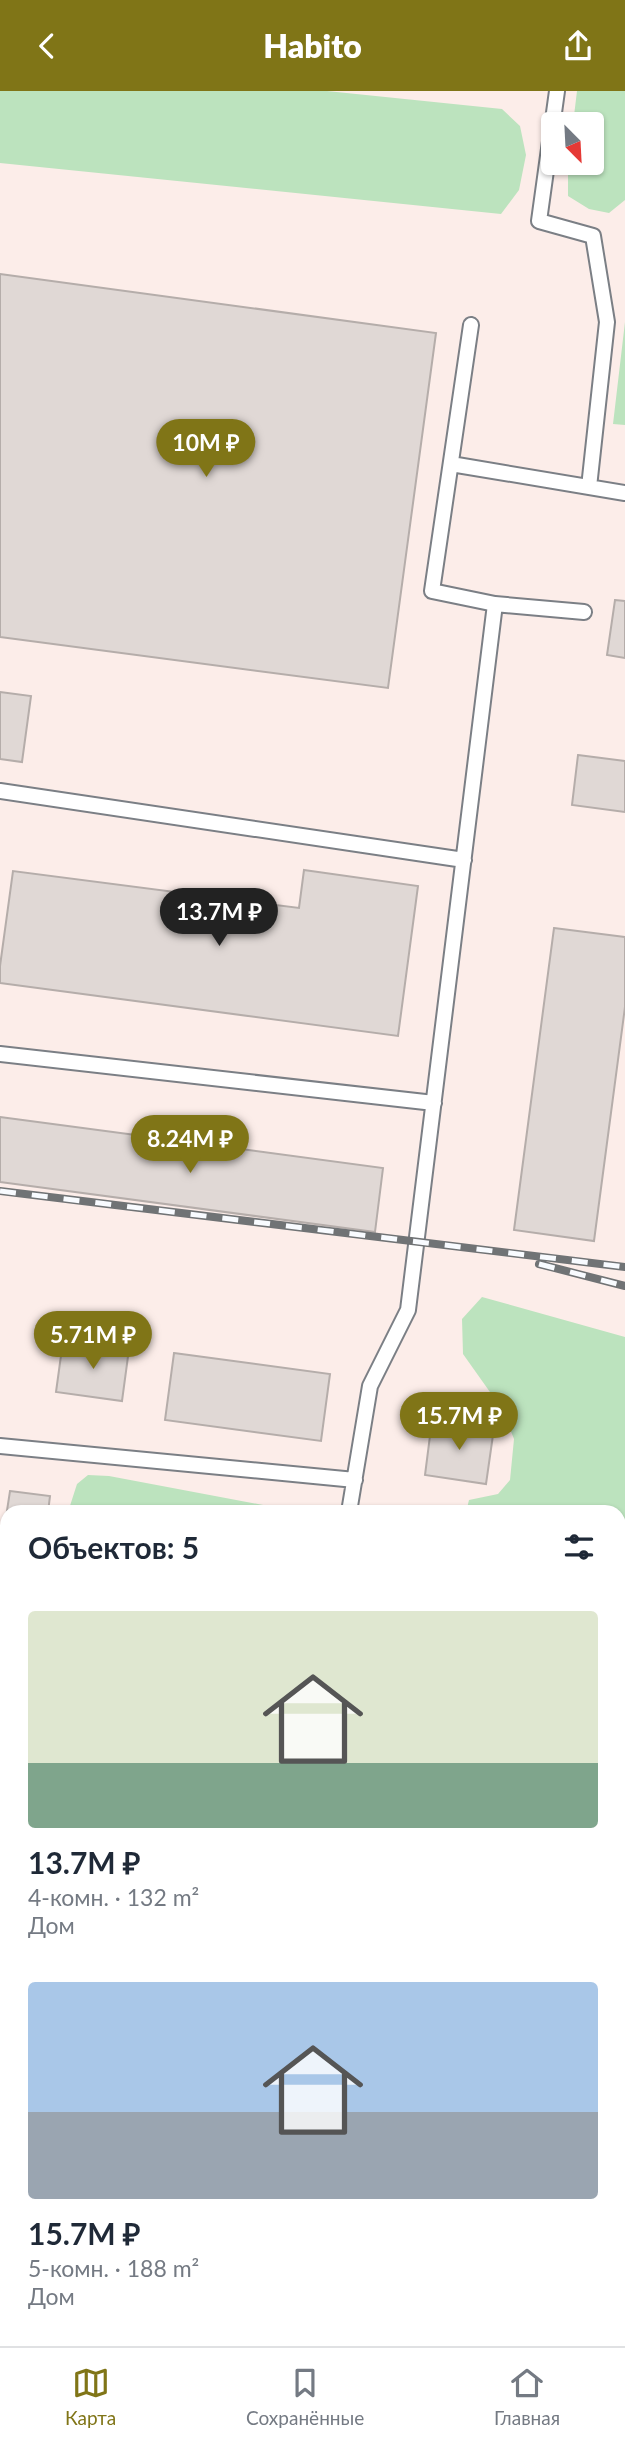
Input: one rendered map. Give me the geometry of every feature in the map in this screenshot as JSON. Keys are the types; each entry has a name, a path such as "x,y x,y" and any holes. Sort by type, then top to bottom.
{"lane":[{"path":"557,91 539,221 593,236 607,322 589,487"},
{"path":"471,325 432,591 495,604 584,612"},
{"path":"451,464 625,493"},
{"path":"350,1505 370,1386 408,1310 495,604"},
{"path":"0,791 464,860"},
{"path":"0,1054 434,1103"},
{"path":"0,1446 355,1480"}],"shaded area":[{"path":"0,91 625,91 625,1505 0,1505"}],"green space":[{"path":"0,91 327,91 502,109 520,126 526,155 519,190 501,214 0,163"},
{"path":"577,91 625,91 625,200 609,213 589,209 568,196 568,175 604,175 604,112 574,112"},
{"path":"625,322 625,425 613,424"},
{"path":"482,1297 625,1337 625,1505 468,1505 469,1500 498,1494 510,1480 514,1439 502,1409 463,1354 462,1319"},
{"path":"88,1475 109,1476 263,1505 70,1505 77,1484"}],"building":[{"path":"0,274 436,333 388,688 0,637"},
{"path":"615,600 625,601 625,658 607,655"},
{"path":"0,692 31,696 22,762 0,759"},
{"path":"578,755 625,761 625,812 572,805"},
{"path":"304,870 418,886 398,1036 0,983 13,871 299,908"},
{"path":"554,928 625,937 625,1007 594,1241 514,1230"},
{"path":"0,1117 383,1168 375,1232 0,1182"},
{"path":"63,1341 129,1349 122,1401 56,1392"},
{"path":"174,1353 330,1374 321,1441 165,1420"},
{"path":"432,1420 494,1428 486,1484 425,1475"},
{"path":"10,1491 50,1496 49,1505 8,1505"}],"railway":[{"path":"0,1191 625,1267"},
{"path":"539,1264 625,1286"}]}
